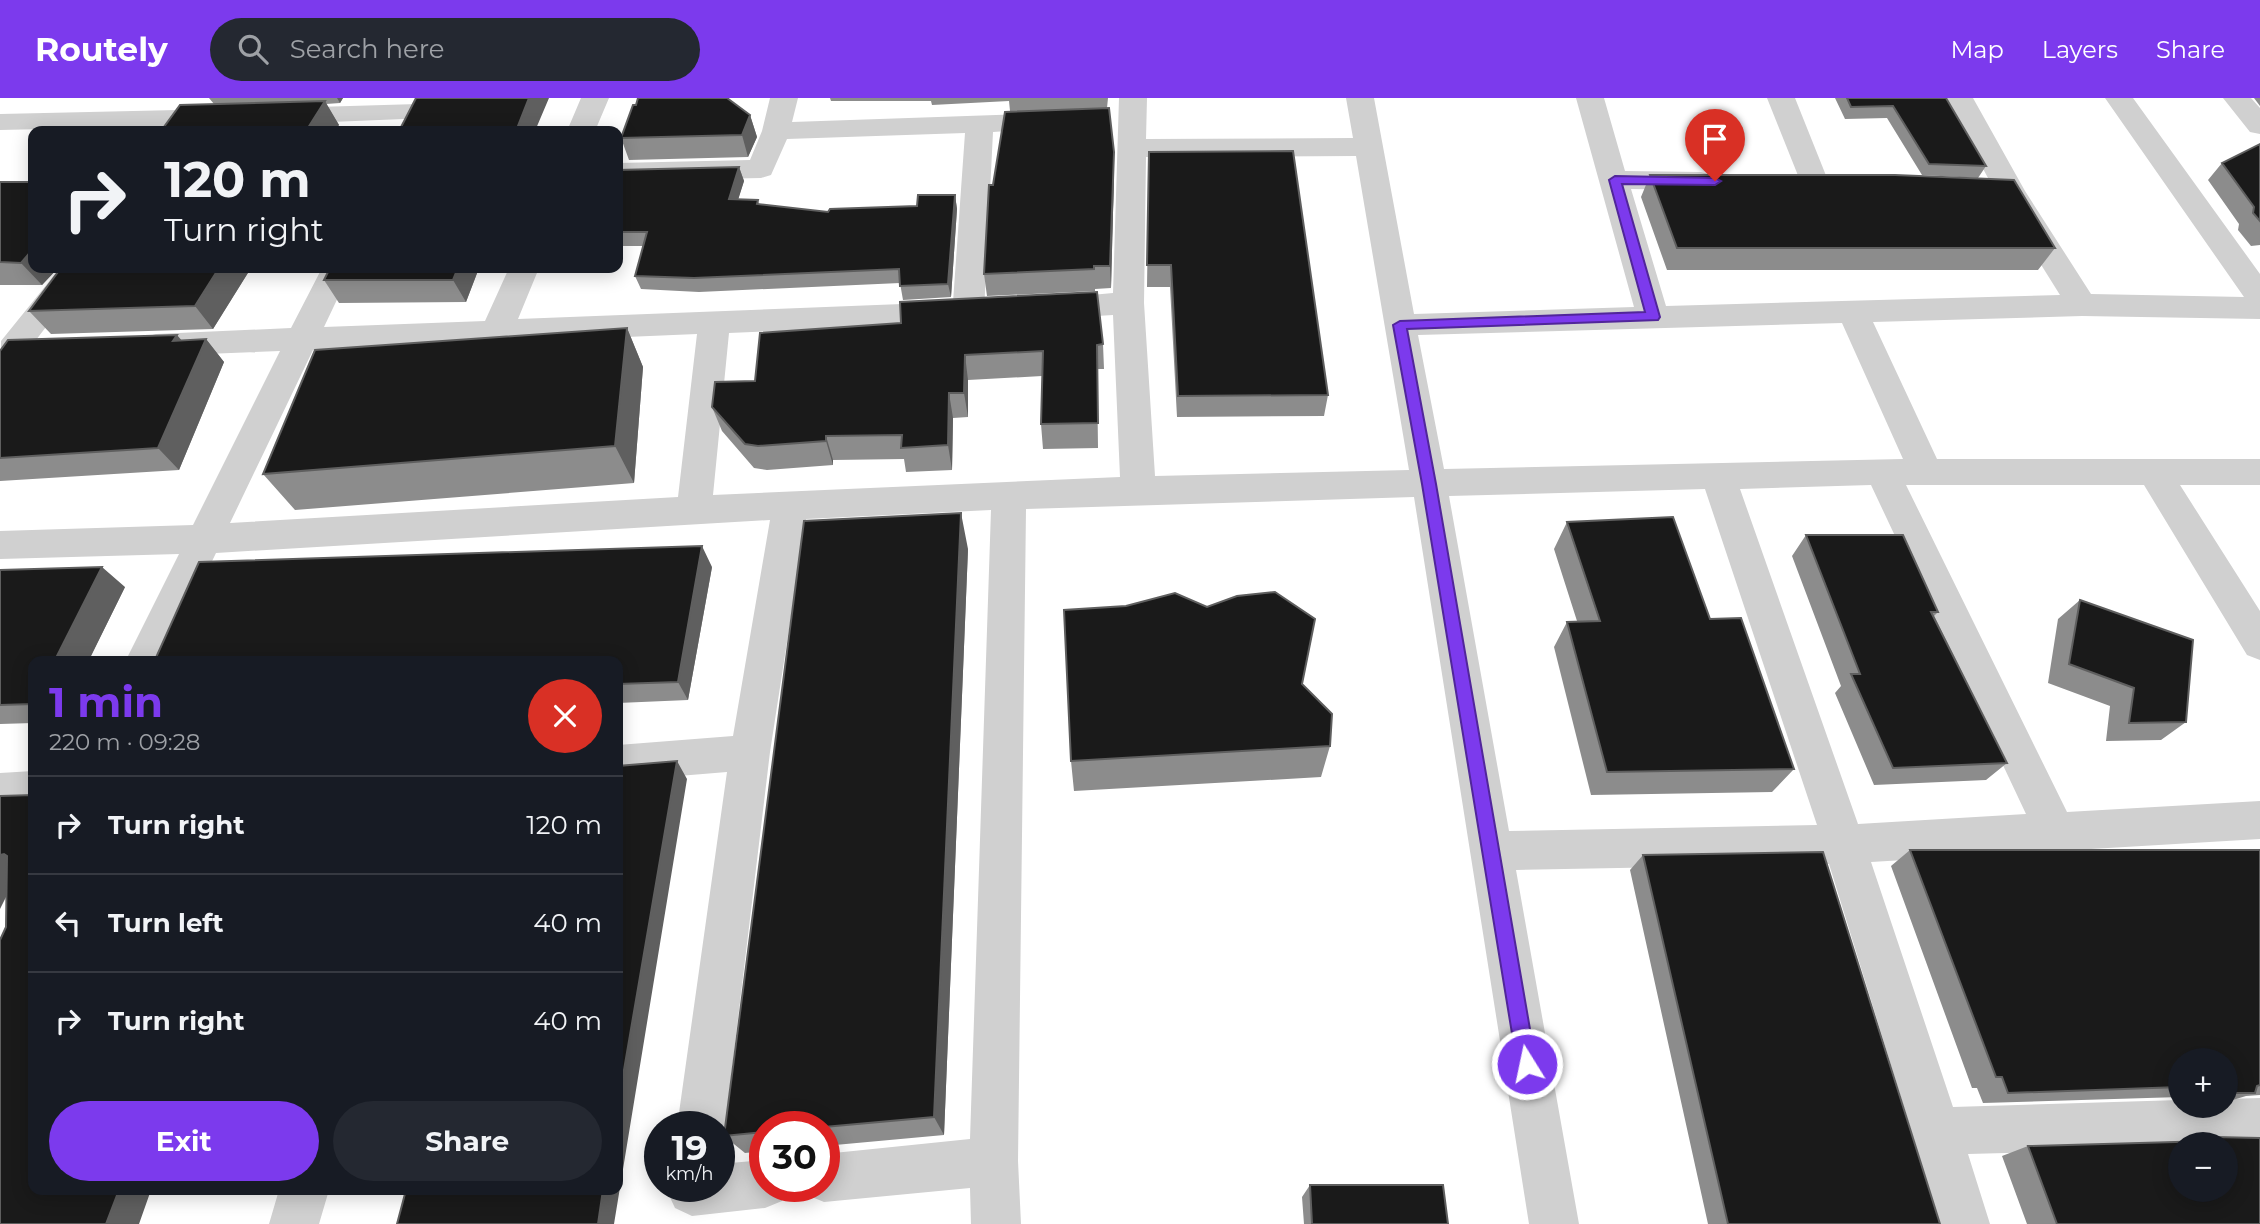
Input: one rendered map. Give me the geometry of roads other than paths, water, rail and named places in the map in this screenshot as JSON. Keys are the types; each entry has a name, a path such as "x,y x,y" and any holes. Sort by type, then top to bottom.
{"street":[{"path":"0,110 9,98"},
{"path":"583,126 595,98"},
{"path":"623,172 761,169 776,131 784,98"},
{"path":"1360,98 1429,484 1554,1224"},
{"path":"1590,98 1653,317"},
{"path":"1781,98 1816,183"},
{"path":"1959,98 1996,190 2082,305"},
{"path":"2119,98 2260,297"},
{"path":"2237,98 2260,126"},
{"path":"0,122 194,116 417,114"},
{"path":"776,131 1077,121"},
{"path":"1138,490 1128,303 1126,121 1368,147"},
{"path":"980,123 995,311"},
{"path":"1615,180 1722,182"},
{"path":"6,350 72,273"},
{"path":"147,656 334,273"},
{"path":"496,333 522,273"},
{"path":"122,346 714,324 1128,303"},
{"path":"1400,325 2082,305 2260,308"},
{"path":"1853,312 1926,472"},
{"path":"694,510 714,324"},
{"path":"6,350 53,348"},
{"path":"1882,472 2055,831"},
{"path":"0,545 205,538 694,510 1138,490 1882,472 2260,472"},
{"path":"2155,474 2260,644"},
{"path":"1718,476 1938,1131 1965,1224"},
{"path":"996,1224 994,1161 1009,496"},
{"path":"703,1111 750,752 790,507"},
{"path":"623,763 750,752"},
{"path":"0,792 28,789"},
{"path":"1489,851 1843,844 2260,820"},
{"path":"1938,1131 2260,1122"},
{"path":"840,1176 994,1161"},
{"path":"294,1224 302,1195"}]}
